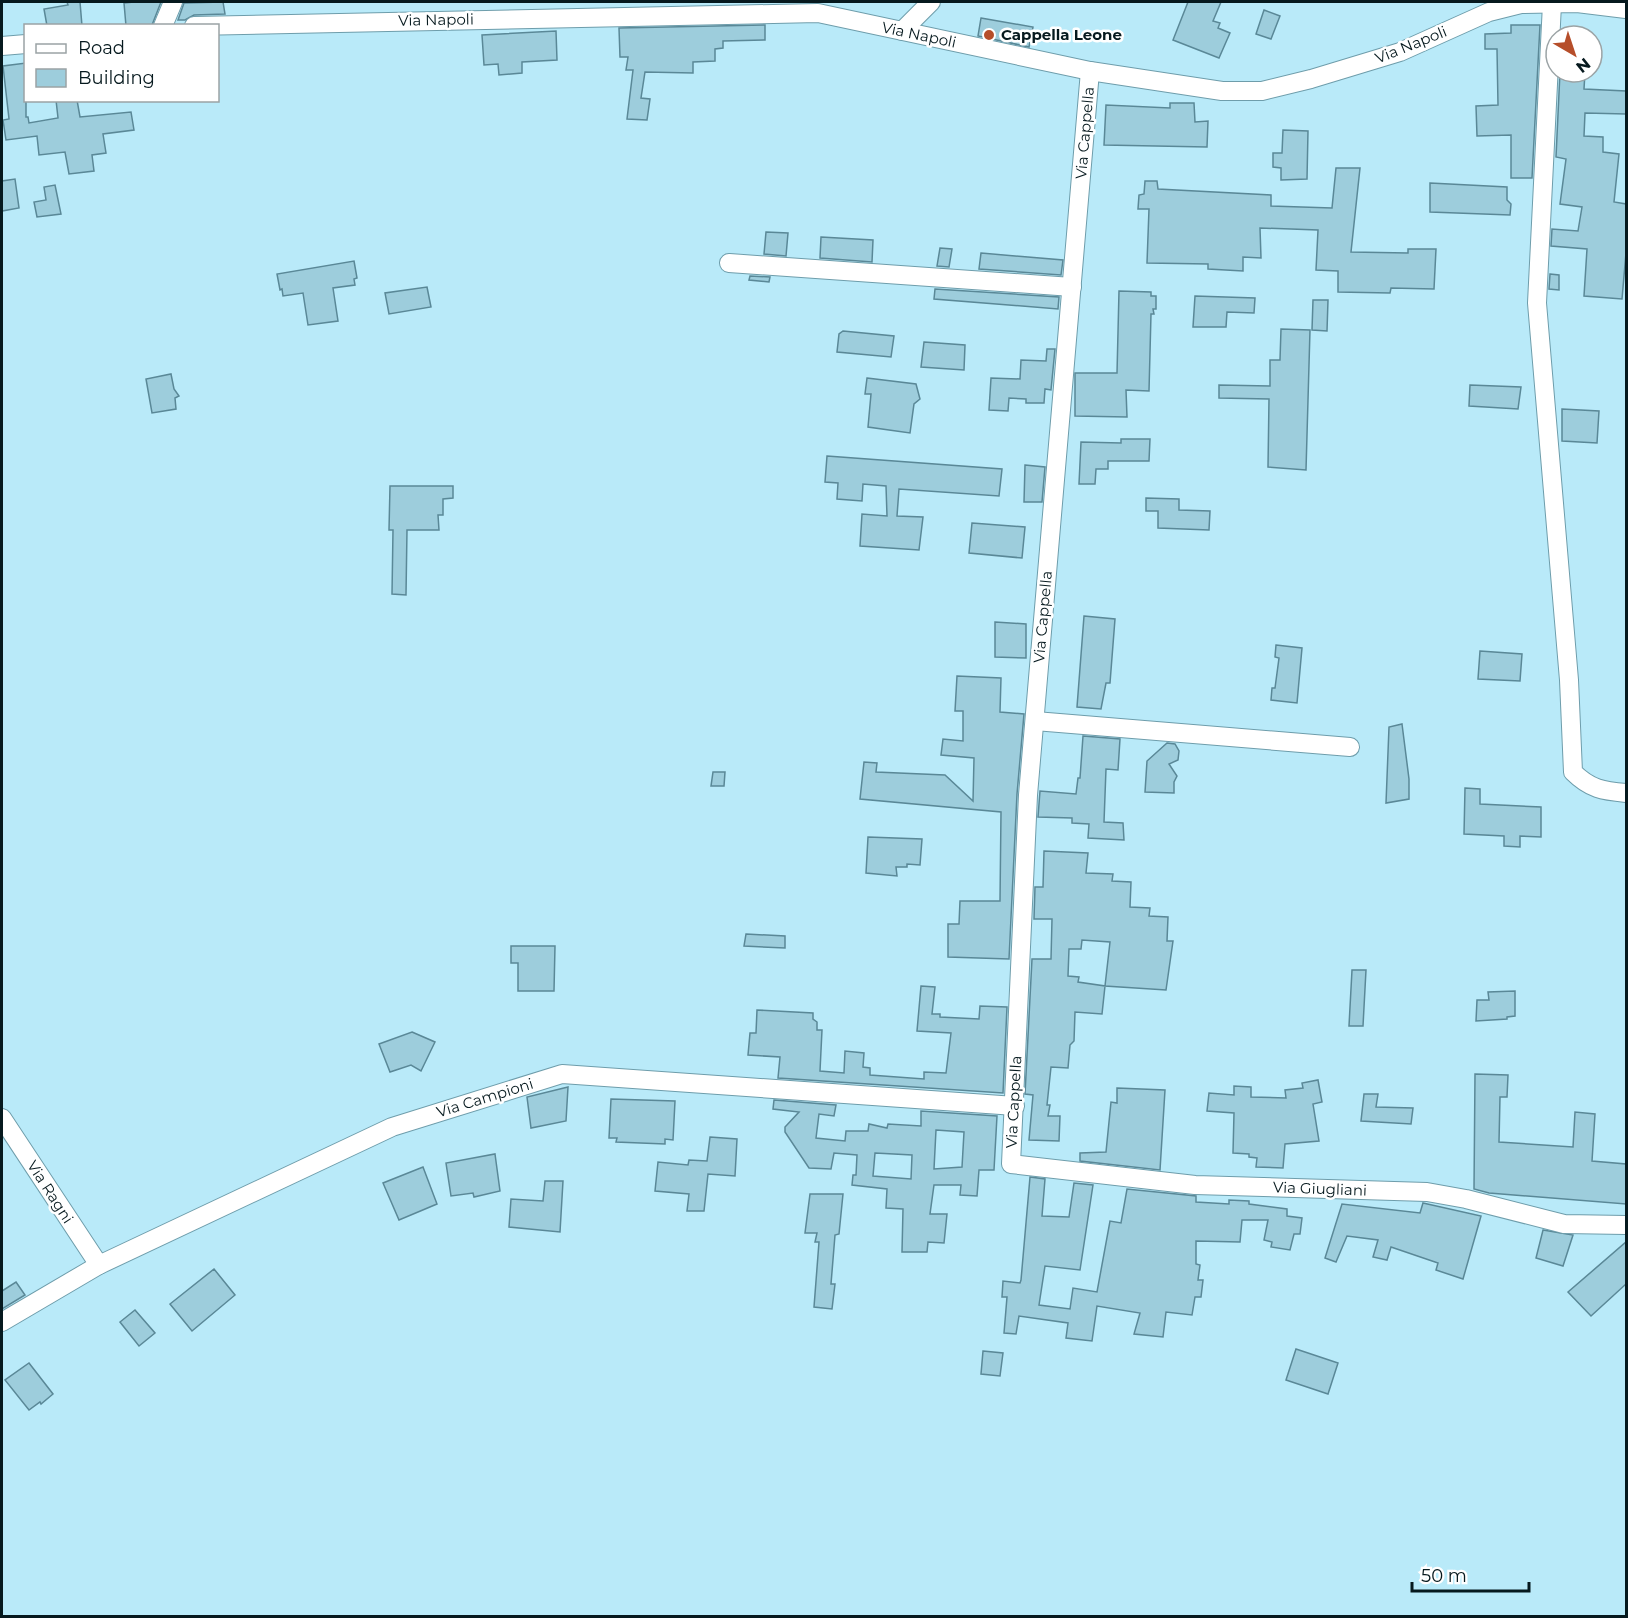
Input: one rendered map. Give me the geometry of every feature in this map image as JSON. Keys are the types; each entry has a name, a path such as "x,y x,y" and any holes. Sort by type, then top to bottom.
{"street":[{"path":"164,24 173,2"},
{"path":"902,31 931,2"},
{"name":"Via Napoli","path":"219,25 818,13 1090,71 1222,92 1262,91 1311,79 1400,52 1489,12 1521,4 1577,3 1626,9"},
{"path":"1552,4 1537,303 1569,680 1573,772 1586,785 1606,791 1626,792"},
{"path":"2,46 24,44"},
{"name":"Via Cappella","path":"1011,1164 1028,795 1090,71"},
{"path":"729,263 1072,287"},
{"path":"1035,722 1350,747"},
{"name":"Via Campioni","path":"2,1322 99,1265 392,1128 562,1074 1015,1106"},
{"name":"Via Ragni","path":"2,1118 99,1265"},
{"name":"Via Giugliani","path":"1011,1164 1195,1185 1427,1192 1466,1199 1564,1224 1626,1225"}],"building":[{"path":"67,2 80,2 82,24 47,24 44,9 68,5"},
{"path":"161,2 152,24 126,24 124,3"},
{"path":"223,2 225,14 194,15 185,20 178,20 184,3"},
{"path":"1188,2 1221,2 1213,21 1220,23 1218,28 1230,33 1219,58 1173,40"},
{"path":"1264,10 1280,16 1271,39 1256,34"},
{"path":"981,18 1033,27 1029,47 978,36"},
{"path":"765,25 765,40 723,41 723,48 715,49 715,61 693,62 693,73 645,72 641,98 650,99 647,120 627,119 633,70 626,70 628,57 620,57 619,28"},
{"path":"1511,25 1540,25 1532,178 1511,178 1511,135 1477,136 1476,106 1498,105 1497,49 1485,49 1485,34 1511,33"},
{"path":"556,31 557,60 522,62 522,73 499,75 498,64 484,65 482,35"},
{"path":"24,63 24,102 26,102 26,117 29,123 58,118 56,102 77,102 80,117 131,112 134,130 103,134 106,153 92,155 94,171 69,174 65,152 39,155 37,136 6,140 3,120 9,119 3,66"},
{"path":"1559,84 1584,84 1584,89 1626,91 1626,114 1585,113 1584,136 1603,137 1603,152 1619,154 1614,202 1626,204 1626,253 1622,299 1584,296 1587,249 1551,246 1552,229 1578,231 1582,207 1560,204 1566,159 1556,157"},
{"path":"1170,103 1194,103 1195,122 1208,121 1207,147 1104,145 1106,105 1170,108"},
{"path":"1283,130 1308,131 1307,179 1281,180 1281,168 1273,167 1273,153 1282,153"},
{"path":"1336,168 1360,168 1351,252 1408,253 1408,249 1436,249 1434,289 1391,288 1390,293 1338,292 1338,271 1316,270 1318,230 1260,228 1261,258 1243,257 1243,271 1208,269 1208,264 1147,263 1149,209 1138,209 1139,195 1144,194 1145,181 1157,181 1158,189 1271,195 1271,206 1332,208"},
{"path":"15,179 19,208 2,211 2,181"},
{"path":"1430,183 1507,187 1507,200 1511,204 1510,215 1430,212"},
{"path":"55,185 61,214 37,217 34,202 46,200 44,187"},
{"path":"766,232 788,233 786,256 764,254"},
{"path":"821,237 873,240 872,262 820,258"},
{"path":"940,248 952,249 949,267 937,266"},
{"path":"981,253 1063,260 1061,275 979,269"},
{"path":"354,261 357,278 354,279 355,285 333,288 338,321 308,325 303,293 283,296 282,289 280,290 277,274"},
{"path":"1550,274 1559,275 1559,290 1549,289"},
{"path":"750,276 770,277 769,282 749,280"},
{"path":"427,287 431,307 389,314 385,293"},
{"path":"935,289 1059,297 1058,309 934,299"},
{"path":"1119,291 1151,292 1151,296 1156,296 1156,309 1153,309 1154,314 1151,314 1149,391 1126,390 1127,417 1075,416 1075,373 1117,373"},
{"path":"1195,296 1255,298 1254,313 1227,312 1226,327 1193,327"},
{"path":"1313,300 1328,300 1327,331 1312,330"},
{"path":"1281,329 1310,330 1306,470 1268,467 1269,399 1219,398 1219,385 1270,386 1270,360 1280,360"},
{"path":"843,331 894,336 891,357 837,352 839,334"},
{"path":"924,342 965,345 964,370 921,367"},
{"path":"1047,349 1055,349 1051,390 1045,389 1044,403 1026,403 1026,399 1009,398 1008,411 989,410 991,378 1020,379 1021,360 1046,361"},
{"path":"171,374 174,389 179,396 175,398 176,409 152,413 146,379"},
{"path":"867,378 916,384 920,399 914,404 910,433 868,427 871,394 865,394"},
{"path":"1470,385 1521,387 1518,409 1469,406"},
{"path":"1562,409 1599,411 1597,443 1562,441"},
{"path":"1121,439 1150,439 1149,461 1108,461 1108,469 1096,469 1095,484 1079,484 1081,442 1121,443"},
{"path":"827,456 1002,469 999,496 899,489 897,516 923,517 919,550 860,546 862,514 887,516 886,486 863,484 862,501 837,499 838,483 825,482"},
{"path":"1025,465 1045,467 1042,502 1024,502"},
{"path":"390,486 453,486 453,498 443,499 443,515 438,515 439,530 407,530 406,595 392,594 393,530 389,530"},
{"path":"1146,498 1179,499 1179,510 1210,511 1209,530 1158,528 1158,511 1146,511"},
{"path":"972,523 1025,527 1022,558 969,553"},
{"path":"1084,616 1115,619 1110,683 1106,683 1101,709 1077,707"},
{"path":"995,622 1026,624 1026,658 995,657"},
{"path":"1276,645 1302,648 1297,703 1271,700 1279,658 1275,657"},
{"path":"1480,651 1522,654 1520,681 1478,679"},
{"path":"957,676 1001,678 1000,712 1024,714 1017,794 1009,959 948,957 948,924 959,924 960,901 1000,901 1001,812 860,799 864,762 877,763 876,772 945,775 973,801 974,758 941,755 943,739 963,741 963,711 955,711"},
{"path":"1402,724 1409,779 1409,799 1386,803 1389,727"},
{"path":"1083,736 1120,739 1118,770 1106,769 1104,822 1123,823 1124,840 1088,838 1089,824 1072,823 1072,818 1038,817 1040,791 1076,794 1078,778 1080,778"},
{"path":"1167,743 1175,744 1179,751 1178,760 1169,764 1177,776 1174,782 1174,793 1145,792 1147,761"},
{"path":"713,772 725,772 724,786 711,786"},
{"path":"1465,788 1480,789 1480,804 1541,807 1541,837 1520,836 1520,847 1504,846 1504,836 1464,834"},
{"path":"868,837 922,839 920,865 907,864 907,867 896,867 897,876 866,873"},
{"path":"1044,851 1088,853 1086,873 1113,874 1112,881 1131,882 1130,907 1150,908 1149,916 1168,917 1167,941 1173,941 1166,990 1105,986 1102,1014 1075,1012 1074,1041 1070,1045 1068,1068 1051,1067 1048,1116 1060,1116 1059,1141 1029,1140 1033,1095 1025,1094 1032,959 1051,959 1052,919 1034,919 1035,887 1043,887","holes":["1082,940 1110,942 1105,986 1078,982 1079,977 1068,976 1069,949 1081,949"]},
{"path":"746,934 785,936 785,948 744,946"},
{"path":"511,946 555,946 554,991 518,991 518,963 511,963"},
{"path":"1352,970 1366,970 1363,1026 1349,1026"},
{"path":"921,986 935,987 932,1014 940,1014 940,1017 979,1019 980,1006 1007,1007 1003,1093 778,1078 780,1057 748,1055 750,1033 756,1033 757,1010 813,1013 813,1019 817,1022 817,1030 822,1030 820,1071 844,1073 845,1051 864,1053 863,1067 870,1068 870,1075 924,1079 924,1072 946,1073 951,1033 917,1031"},
{"path":"1515,991 1515,1016 1507,1017 1507,1019 1476,1021 1477,1000 1489,1000 1488,992"},
{"path":"412,1032 435,1042 421,1071 411,1065 390,1072 379,1044"},
{"path":"1475,1074 1508,1075 1507,1097 1500,1097 1499,1142 1573,1147 1575,1112 1595,1114 1592,1161 1626,1164 1626,1204 1489,1193 1474,1189"},
{"path":"1318,1080 1322,1102 1313,1104 1319,1141 1285,1144 1283,1168 1256,1167 1257,1158 1249,1157 1249,1154 1233,1153 1234,1113 1207,1111 1209,1093 1234,1095 1234,1086 1251,1087 1251,1097 1286,1098 1285,1090 1303,1088 1302,1083"},
{"path":"568,1087 566,1121 531,1128 527,1097"},
{"path":"1117,1088 1165,1090 1160,1170 1080,1161 1080,1153 1106,1152 1111,1102 1117,1103"},
{"path":"1364,1094 1378,1094 1376,1107 1413,1108 1411,1124 1361,1121"},
{"path":"611,1099 675,1101 673,1140 665,1139 665,1144 616,1142 617,1138 609,1138"},
{"path":"774,1100 836,1105 834,1116 819,1114 816,1138 845,1141 846,1131 868,1131 869,1124 887,1128 888,1124 921,1126 921,1111 997,1116 994,1170 979,1170 977,1196 960,1195 961,1185 934,1185 930,1214 947,1214 944,1243 928,1242 927,1252 902,1252 903,1209 886,1208 887,1189 852,1185 853,1175 856,1175 857,1155 834,1153 831,1169 809,1168 785,1132 785,1127 799,1112 773,1109","holes":["936,1130 964,1132 962,1167 934,1169","875,1153 912,1155 911,1179 873,1176"]},
{"path":"710,1137 737,1139 735,1176 708,1174 704,1211 687,1211 689,1194 655,1191 658,1162 688,1165 689,1160 707,1161"},
{"path":"495,1154 500,1191 474,1197 473,1193 451,1196 446,1163"},
{"path":"423,1167 437,1204 399,1220 383,1183"},
{"path":"1030,1177 1045,1179 1042,1216 1069,1217 1074,1183 1093,1185 1080,1270 1045,1266 1039,1305 1070,1309 1073,1288 1097,1292 1110,1221 1121,1223 1127,1189 1196,1196 1196,1202 1229,1204 1229,1200 1249,1201 1249,1204 1287,1209 1287,1216 1302,1218 1300,1234 1294,1234 1290,1250 1271,1247 1272,1242 1264,1240 1268,1220 1242,1220 1240,1242 1196,1241 1196,1264 1200,1265 1198,1280 1203,1280 1201,1297 1195,1297 1192,1315 1166,1312 1163,1337 1134,1334 1140,1313 1097,1306 1092,1341 1066,1338 1068,1323 1019,1316 1016,1334 1004,1333 1007,1297 1002,1297 1003,1281 1020,1283 1021,1280"},
{"path":"545,1181 563,1181 560,1232 509,1227 511,1199 543,1201"},
{"path":"810,1194 843,1194 839,1234 835,1235 831,1284 835,1284 832,1309 814,1307 819,1242 815,1242 817,1233 805,1233"},
{"path":"1423,1203 1481,1216 1463,1279 1436,1270 1438,1263 1391,1247 1387,1260 1373,1257 1378,1240 1347,1236 1336,1262 1325,1258 1342,1204 1420,1213"},
{"path":"1543,1230 1573,1235 1563,1266 1536,1258"},
{"path":"1626,1242 1626,1284 1591,1316 1568,1292"},
{"path":"214,1269 235,1295 192,1331 170,1304"},
{"path":"16,1282 25,1295 2,1309 2,1291"},
{"path":"135,1310 155,1333 139,1346 120,1322"},
{"path":"1296,1349 1338,1363 1328,1394 1286,1380"},
{"path":"983,1351 1003,1353 1000,1376 981,1374"},
{"path":"29,1363 53,1394 29,1410 5,1380"}],"place":[{"name":"Cappella Leone","path":"989,35"}]}
